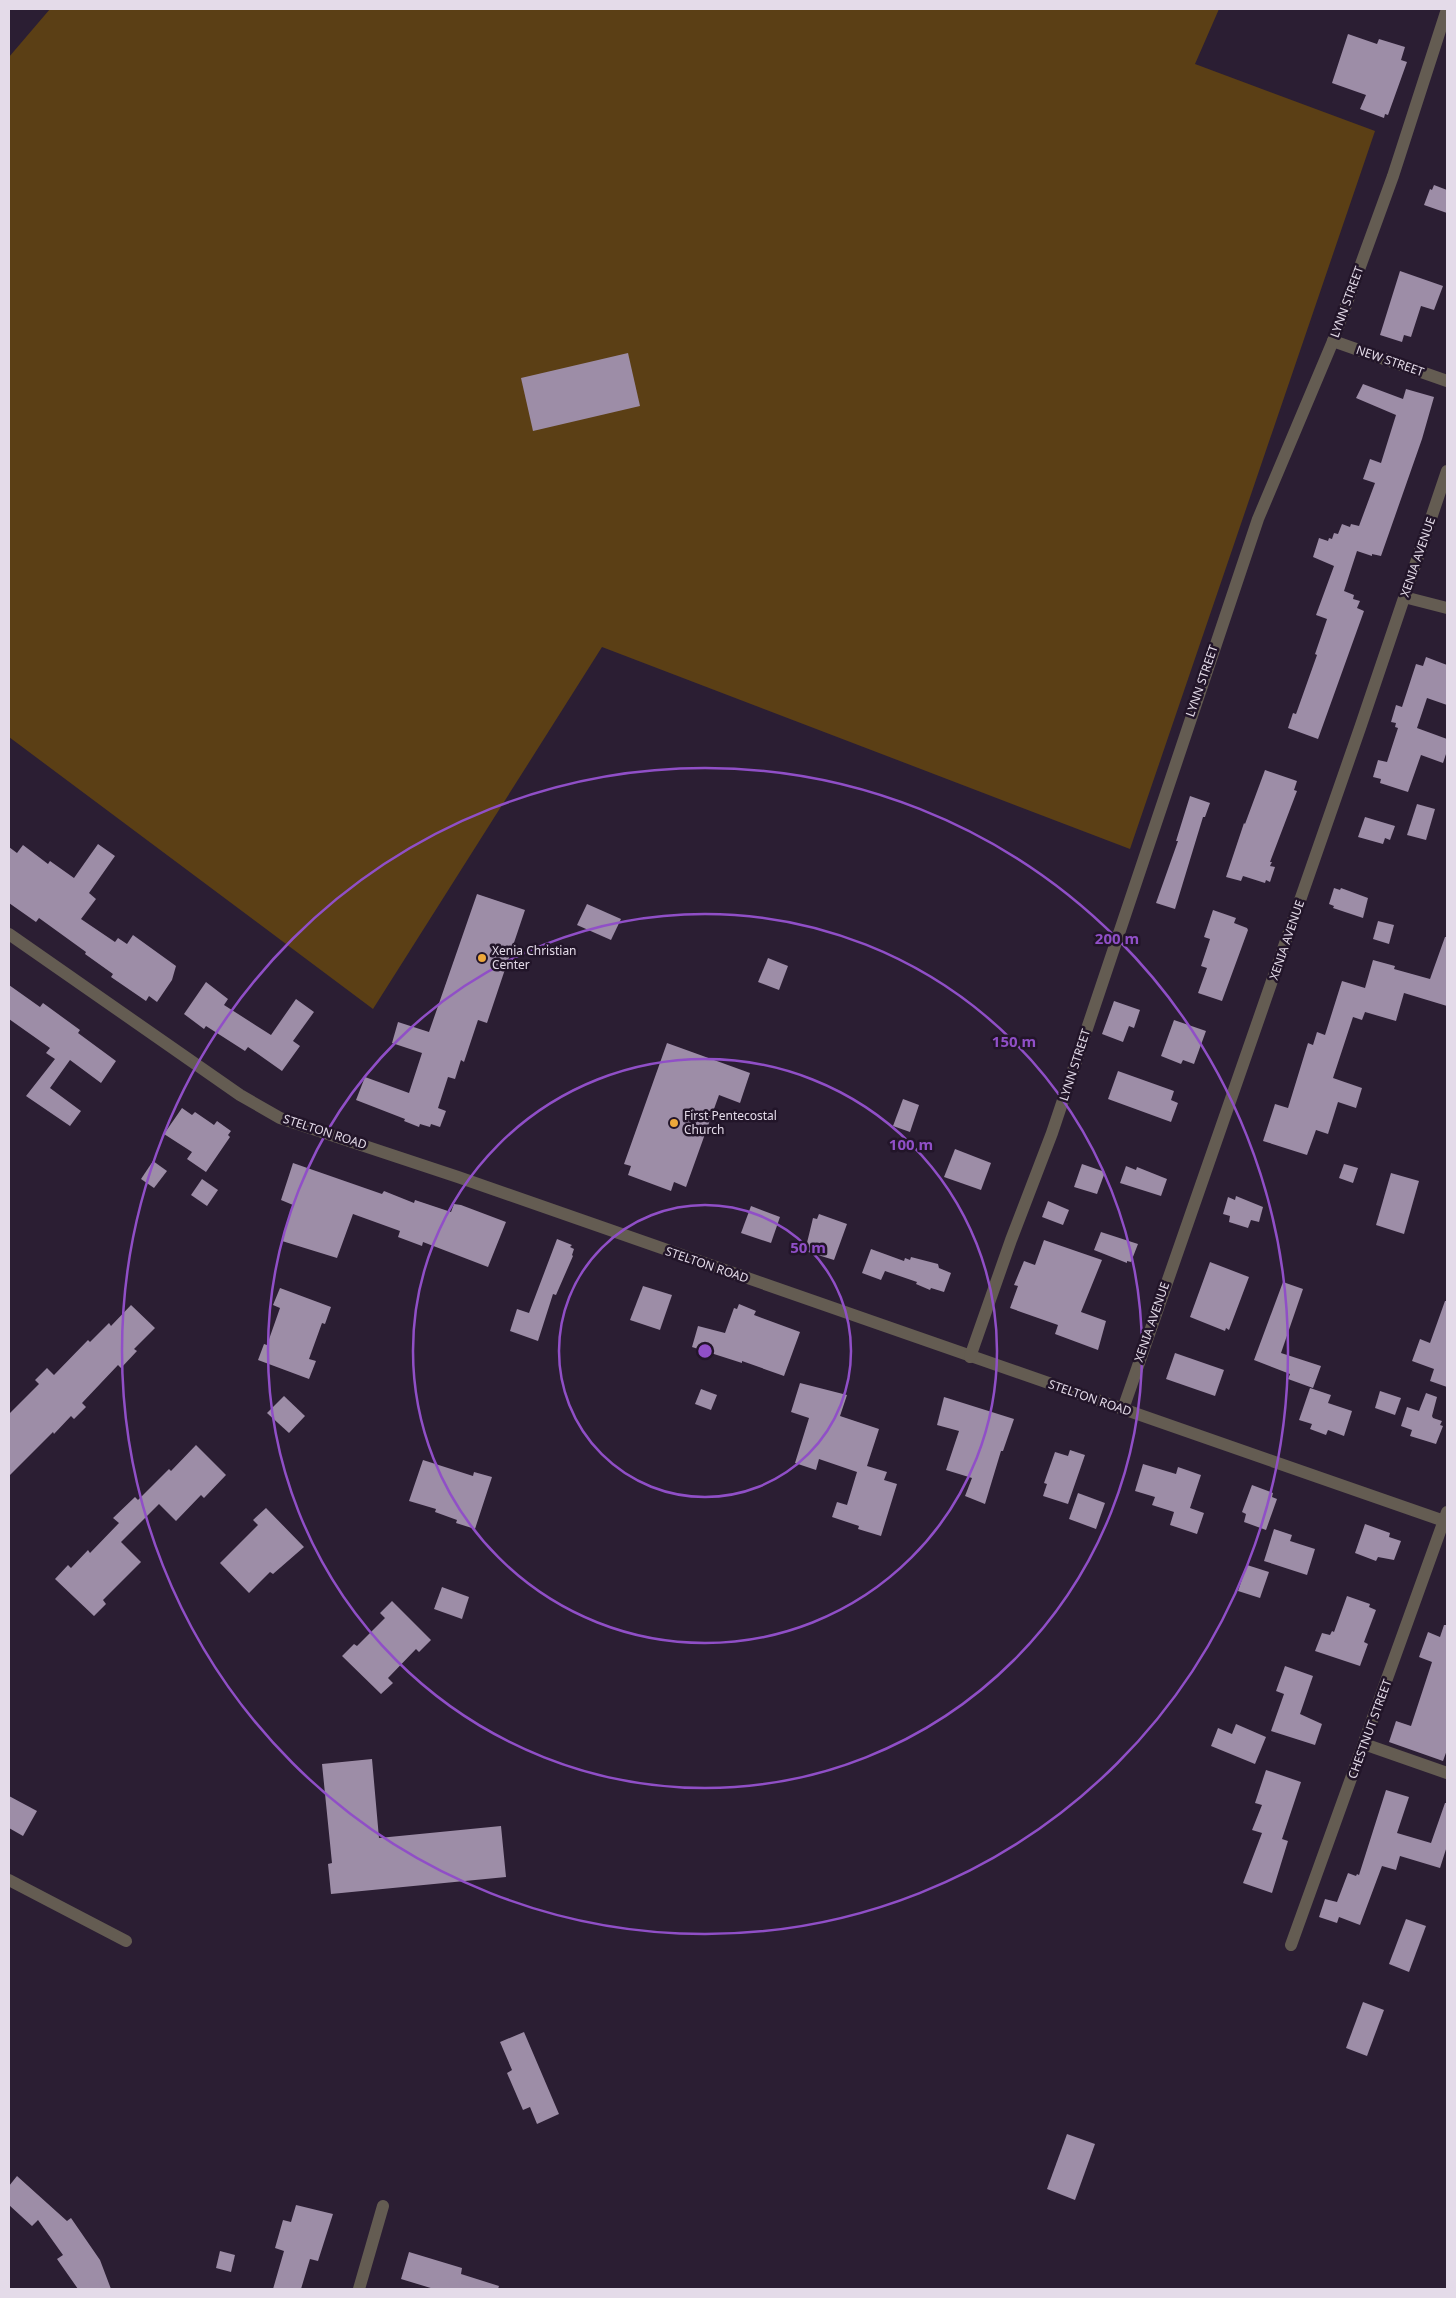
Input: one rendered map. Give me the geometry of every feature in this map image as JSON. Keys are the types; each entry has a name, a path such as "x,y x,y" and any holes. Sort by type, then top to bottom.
{"street":[{"name":"LYNN STREET","path":"970,1357 1011,1240 1052,1133 1258,518 1332,341 1393,176 1447,9"},
{"name":"NEW STREET","path":"1332,341 1447,381"},
{"name":"XENIA AVENUE","path":"1123,1408 1447,471"},
{"path":"1404,597 1447,608"},
{"name":"STELTON ROAD","path":"9,934 240,1094 280,1118 458,1177 970,1357 1446,1516"},
{"name":"CHESTNUT STREET","path":"1291,1944 1446,1516"},
{"path":"1364,1744 1447,1772"},
{"path":"9,1880 126,1941"},
{"path":"359,2289 383,2206"}],"shaded area":[{"path":"50,9 1219,9 1195,64 1375,131 1130,849 602,647 373,1009 9,737 9,57"}],"building":[{"path":"1348,34 1377,44 1379,39 1405,47 1401,60 1407,62 1388,115 1385,114 1384,118 1360,109 1366,95 1332,83"},
{"path":"1434,185 1447,190 1447,213 1424,205 1430,189 1432,190"},
{"path":"1400,271 1443,286 1434,310 1421,306 1411,337 1404,335 1402,342 1380,335"},
{"path":"628,353 640,406 533,431 521,378"},
{"path":"1363,384 1403,399 1406,389 1434,397 1422,439 1381,556 1372,554 1372,556 1357,551 1344,591 1354,595 1353,599 1360,601 1357,608 1364,611 1318,739 1288,728 1293,713 1296,714 1317,655 1315,654 1327,619 1316,615 1334,566 1313,557 1319,538 1328,541 1329,538 1332,539 1334,533 1338,534 1342,524 1350,527 1351,524 1359,526 1375,483 1363,479 1370,459 1381,463 1396,415 1356,398"},
{"path":"1426,657 1447,665 1447,705 1427,698 1417,728 1447,739 1447,751 1443,763 1421,755 1408,792 1380,783 1381,779 1373,777 1378,760 1387,762 1398,728 1395,727 1396,723 1391,722 1396,705 1402,707 1416,664 1423,666"},
{"path":"1265,770 1297,781 1294,790 1297,791 1270,862 1272,862 1270,866 1275,867 1270,882 1266,880 1265,883 1243,876 1241,881 1226,877 1244,823"},
{"path":"1190,796 1210,803 1205,817 1203,817 1175,909 1156,903 1178,841 1176,841"},
{"path":"1417,804 1435,809 1426,840 1407,835"},
{"path":"1365,817 1395,826 1390,840 1385,838 1383,844 1358,837"},
{"path":"98,844 115,856 89,893 96,899 81,919 115,942 118,938 127,944 133,935 176,966 172,980 157,1002 149,996 146,1001 111,977 113,974 39,918 36,922 9,903 9,847 17,853 23,845 48,864 50,861 74,878"},
{"path":"1334,888 1340,890 1341,888 1368,898 1363,918 1333,908 1334,906 1329,904"},
{"name":"Xenia Christian Center","path":"477,894 525,910 487,1023 478,1020 464,1062 461,1060 455,1079 448,1077 438,1108 446,1111 440,1127 431,1124 430,1127 420,1124 419,1127 404,1121 405,1119 356,1100 365,1077 409,1093 422,1053 392,1043 398,1022 429,1032"},
{"path":"587,904 621,919 611,940 577,925"},
{"path":"1213,910 1236,918 1234,923 1248,930 1222,1001 1198,993 1207,968 1201,966 1210,939 1204,937"},
{"path":"1378,921 1394,925 1389,944 1373,939"},
{"path":"1445,937 1447,937 1447,1006 1404,993 1396,1021 1365,1012 1362,1020 1353,1017 1333,1078 1362,1088 1356,1108 1338,1102 1328,1134 1316,1130 1307,1155 1263,1141 1275,1104 1288,1108 1308,1043 1313,1045 1317,1032 1325,1035 1342,981 1365,988 1373,960 1395,966 1394,969 1430,979"},
{"path":"768,958 788,966 779,990 758,982"},
{"path":"206,982 228,999 224,1005 271,1035 296,999 314,1012 293,1041 300,1046 282,1071 248,1047 245,1051 206,1026 204,1029 184,1014"},
{"path":"9,985 40,1007 43,1003 80,1030 78,1033 116,1061 101,1083 70,1060 50,1088 81,1111 70,1126 26,1096 55,1059 46,1053 50,1048 9,1019"},
{"path":"1114,1001 1140,1010 1134,1028 1129,1026 1123,1042 1102,1034"},
{"path":"1174,1020 1206,1031 1194,1064 1183,1060 1181,1064 1161,1056"},
{"name":"First Pentecostal Church","path":"667,1043 750,1073 740,1103 719,1095 686,1187 674,1182 671,1191 628,1175 631,1166 624,1164"},
{"path":"1118,1071 1174,1091 1171,1100 1178,1103 1171,1122 1108,1099"},
{"path":"903,1099 919,1105 910,1132 893,1126"},
{"path":"182,1108 192,1115 195,1112 214,1125 217,1121 231,1131 228,1135 230,1137 206,1172 187,1159 192,1152 164,1134"},
{"path":"955,1149 991,1163 981,1190 944,1177"},
{"path":"153,1161 167,1171 154,1188 141,1179"},
{"path":"293,1163 382,1194 384,1191 414,1203 415,1200 451,1212 454,1204 461,1205 506,1222 488,1267 423,1242 422,1246 398,1237 400,1231 353,1214 337,1258 282,1241 293,1205 281,1200"},
{"path":"1082,1164 1105,1172 1097,1194 1074,1187"},
{"path":"1344,1164 1358,1168 1353,1183 1339,1178"},
{"path":"1126,1166 1136,1170 1137,1167 1167,1179 1161,1196 1120,1183"},
{"path":"1391,1173 1419,1181 1404,1234 1376,1225"},
{"path":"202,1179 218,1190 207,1206 191,1195"},
{"path":"1236,1196 1263,1207 1259,1222 1251,1220 1248,1228 1229,1222 1230,1216 1223,1214 1228,1197 1235,1200"},
{"path":"1048,1201 1069,1210 1063,1225 1042,1217"},
{"path":"751,1206 780,1217 771,1243 741,1233"},
{"path":"819,1214 847,1224 834,1260 805,1251 813,1218 817,1219"},
{"path":"1101,1232 1138,1244 1131,1262 1127,1261 1127,1263 1094,1250"},
{"path":"557,1239 572,1245 570,1247 574,1249 573,1256 556,1295 553,1294 538,1341 510,1331 517,1309 529,1313"},
{"path":"1044,1240 1102,1260 1081,1312 1106,1321 1098,1350 1055,1334 1058,1325 1010,1308 1018,1286 1014,1285 1024,1261 1035,1265"},
{"path":"871,1249 904,1261 905,1258 910,1260 911,1257 938,1264 939,1268 951,1273 944,1292 931,1288 930,1290 916,1284 917,1282 885,1271 881,1280 862,1273"},
{"path":"1210,1262 1249,1277 1229,1330 1226,1328 1225,1331 1190,1317"},
{"path":"1283,1282 1303,1289 1281,1353 1321,1366 1313,1388 1288,1379 1290,1374 1254,1360"},
{"path":"643,1286 672,1295 660,1330 630,1320"},
{"path":"280,1288 331,1307 325,1324 322,1323 309,1359 316,1361 309,1379 258,1360 264,1344 267,1345 280,1308 273,1305"},
{"path":"1445,1301 1447,1301 1447,1387 1430,1381 1434,1369 1412,1361 1420,1339 1430,1343"},
{"path":"739,1304 756,1311 754,1315 800,1332 784,1376 742,1361 742,1363 692,1347 698,1326 725,1333 734,1308 737,1309"},
{"path":"131,1305 155,1328 134,1349 137,1351 121,1368 118,1365 82,1403 86,1407 74,1419 71,1416 54,1434 53,1432 9,1476 9,1414 39,1384 35,1380 47,1368 54,1375 88,1340 90,1342 109,1323 111,1326"},
{"path":"1175,1353 1224,1370 1215,1396 1166,1379"},
{"path":"800,1383 847,1395 840,1416 879,1429 867,1466 887,1472 884,1480 897,1484 881,1536 858,1529 859,1526 832,1517 837,1502 847,1505 857,1472 819,1459 816,1470 795,1463 809,1418 791,1412"},
{"path":"1310,1388 1331,1395 1328,1403 1352,1411 1344,1436 1328,1430 1326,1435 1310,1429 1312,1424 1299,1420"},
{"path":"701,1389 717,1395 711,1410 695,1404"},
{"path":"1380,1391 1401,1398 1395,1415 1375,1408"},
{"path":"1426,1393 1437,1397 1432,1416 1442,1421 1440,1425 1443,1426 1436,1444 1410,1436 1412,1430 1401,1426 1407,1407 1419,1411"},
{"path":"284,1396 305,1416 289,1433 267,1413"},
{"path":"944,1397 1014,1419 1003,1451 1001,1451 985,1504 965,1496 972,1478 946,1470 959,1431 937,1425"},
{"path":"196,1445 226,1475 204,1498 201,1495 176,1521 159,1504 121,1542 141,1562 103,1600 106,1604 94,1616 55,1579 68,1565 71,1568 88,1550 90,1553 119,1523 113,1518 135,1497 138,1500 169,1469 171,1471"},
{"path":"1070,1450 1085,1455 1068,1504 1043,1496 1047,1484 1044,1483 1055,1452 1068,1456"},
{"path":"423,1460 473,1476 474,1472 492,1477 475,1529 456,1523 457,1520 435,1512 436,1509 409,1501"},
{"path":"1143,1464 1176,1474 1178,1467 1201,1475 1190,1508 1204,1513 1197,1534 1170,1525 1174,1512 1152,1505 1155,1497 1135,1491"},
{"path":"1252,1485 1273,1493 1272,1497 1277,1499 1266,1530 1244,1522 1246,1514 1242,1512"},
{"path":"1078,1493 1105,1503 1096,1529 1069,1519"},
{"path":"266,1508 304,1547 273,1574 270,1572 249,1593 220,1563 258,1525 253,1520"},
{"path":"1365,1524 1390,1533 1389,1537 1401,1541 1394,1560 1378,1557 1376,1561 1355,1553"},
{"path":"1274,1529 1292,1535 1290,1541 1315,1549 1307,1575 1264,1561"},
{"path":"1247,1565 1269,1572 1260,1598 1238,1591"},
{"path":"442,1587 469,1597 462,1619 434,1609"},
{"path":"1347,1596 1370,1604 1369,1607 1376,1610 1364,1642 1368,1644 1360,1666 1315,1651 1322,1633 1330,1635 1332,1631 1334,1632"},
{"path":"392,1601 431,1640 419,1652 416,1649 388,1678 393,1683 381,1694 342,1656 354,1644 357,1646 385,1618 380,1613"},
{"path":"1444,1625 1447,1625 1447,1750 1443,1761 1389,1742 1396,1721 1411,1726 1432,1662 1419,1657 1428,1632 1440,1637"},
{"path":"1285,1666 1313,1676 1300,1714 1322,1724 1315,1745 1271,1731 1284,1694 1276,1691"},
{"path":"1236,1724 1266,1737 1255,1764 1211,1746 1218,1728 1232,1734"},
{"path":"372,1759 379,1838 501,1826 506,1877 331,1894 328,1864 332,1863 322,1764"},
{"path":"1266,1770 1301,1782 1282,1839 1288,1841 1272,1893 1243,1883 1262,1833 1252,1830 1262,1805 1255,1803"},
{"path":"1386,1790 1409,1797 1397,1833 1431,1843 1445,1803 1447,1803 1447,1846 1440,1868 1400,1856 1396,1870 1382,1866 1360,1925 1339,1917 1337,1923 1319,1917 1325,1899 1337,1902 1348,1873 1356,1876 1357,1874 1359,1875"},
{"path":"9,1796 37,1811 23,1836 9,1828"},
{"path":"1406,1919 1426,1926 1409,1972 1389,1964"},
{"path":"1363,2002 1384,2010 1367,2056 1346,2048"},
{"path":"524,2032 559,2114 537,2124 530,2107 523,2110 507,2073 512,2070 500,2042"},
{"path":"1067,2134 1095,2144 1075,2200 1047,2189"},
{"path":"17,2176 67,2221 71,2218 100,2260 111,2289 78,2289 57,2259 63,2255 38,2220 32,2226 9,2205 9,2186"},
{"path":"296,2205 333,2214 318,2261 310,2259 301,2289 273,2289 284,2251 275,2248 283,2220 291,2222"},
{"path":"220,2251 235,2255 231,2272 216,2268"},
{"path":"409,2252 462,2268 461,2274 499,2286 498,2289 434,2289 401,2279"}],"place":[{"name":"Xenia Christian Center","path":"482,958"},
{"name":"First Pentecostal Church","path":"674,1123"}]}
